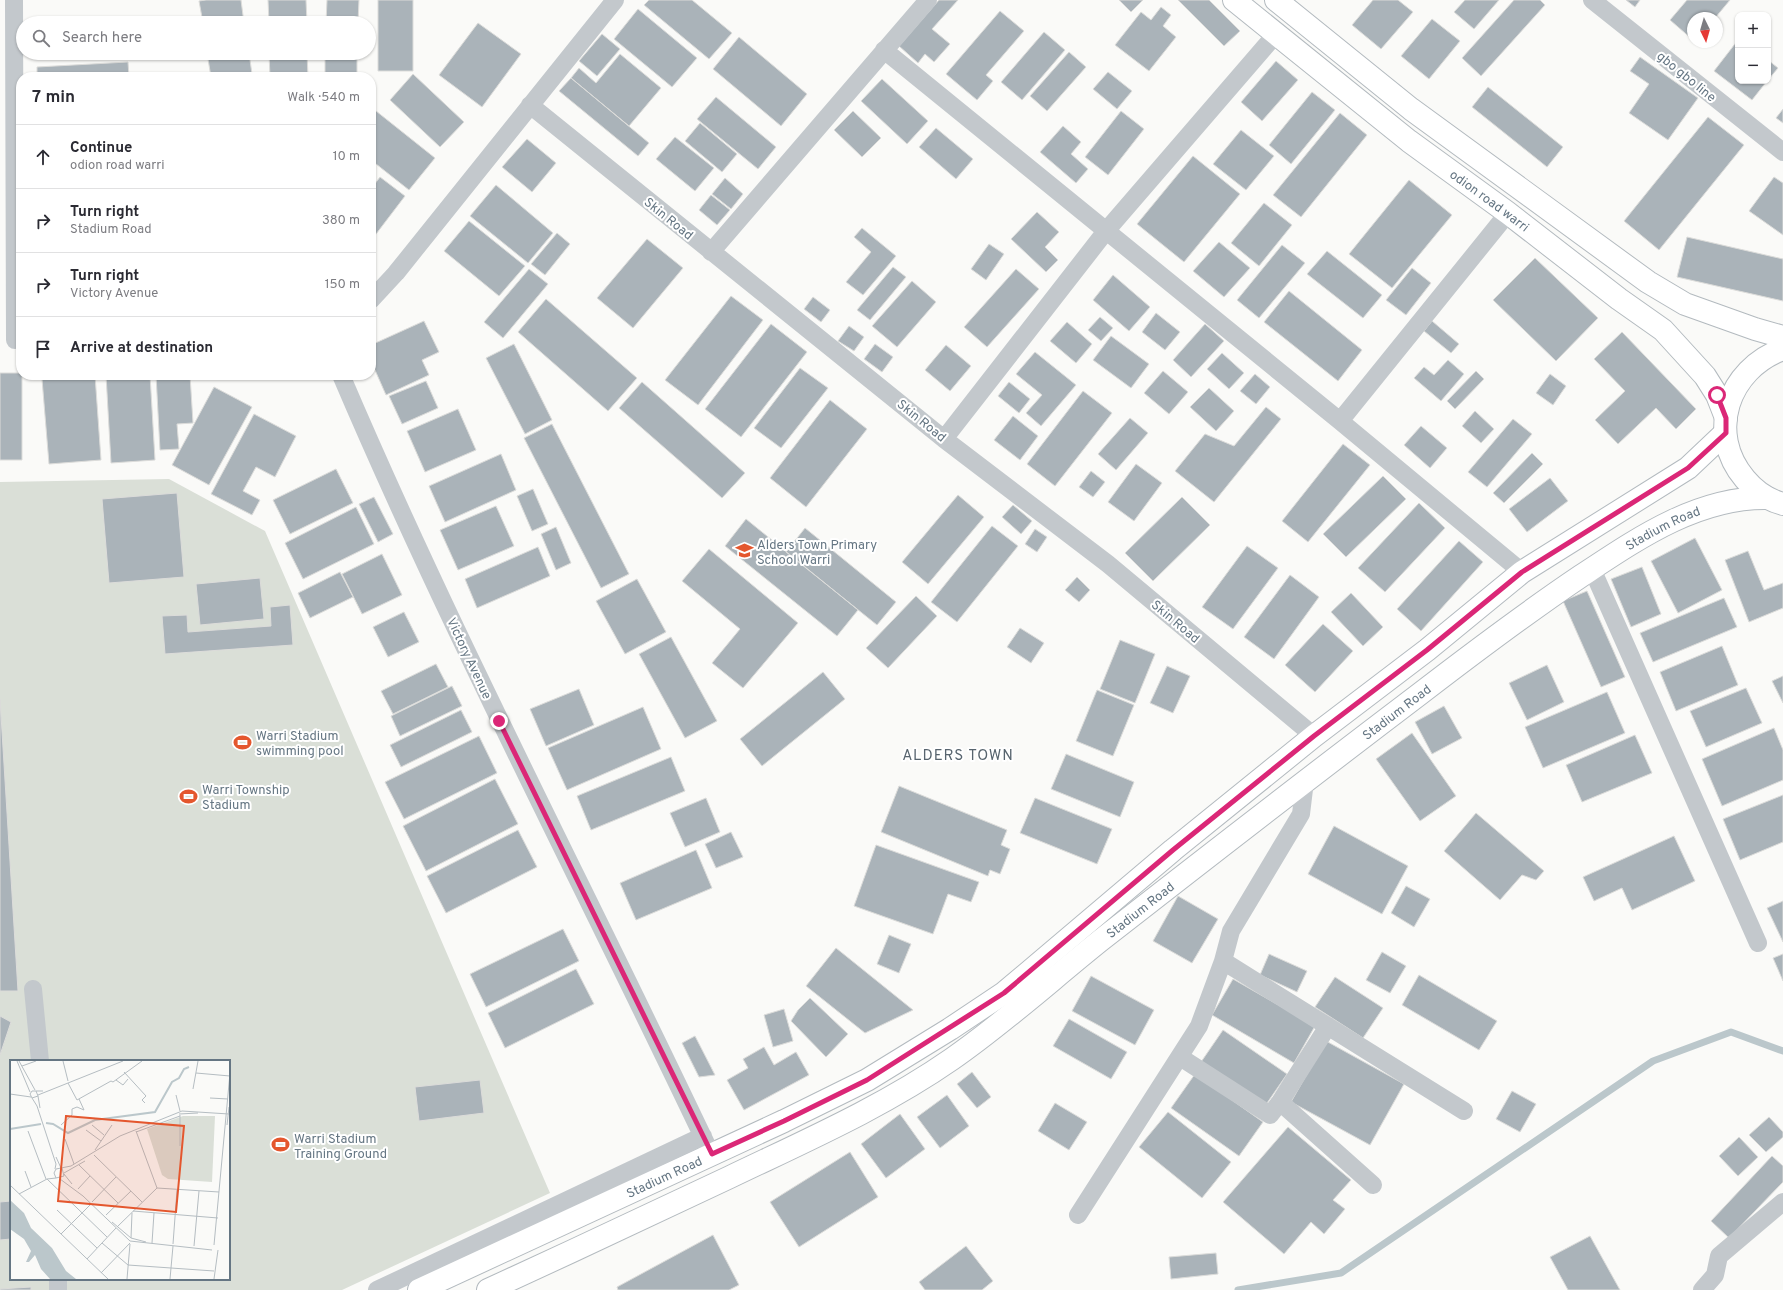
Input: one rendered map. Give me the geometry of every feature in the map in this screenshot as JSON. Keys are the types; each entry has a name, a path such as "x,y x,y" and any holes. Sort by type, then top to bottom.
{"main road":[{"name":"odion road warri","path":"1234,0 1409,141 1508,213 1619,299 1663,330 1706,376 1717,395 1726,425"},
{"name":"odion road warri","path":"1285,3 1411,109 1648,282 1685,304 1755,329 1783,337"},
{"path":"1778,504 1751,486 1738,470 1729,452 1726,425 1729,403 1735,388 1744,375 1755,364 1768,355 1783,349"},
{"name":"Stadium Road","path":"419,1290 707,1145 784,1121 867,1080 1004,993 1173,850 1314,736 1427,650 1522,572 1688,468 1726,425"},
{"name":"Stadium Road","path":"488,1290 816,1136 886,1100 950,1061 1013,1014 1096,944 1305,781 1525,613 1631,542 1699,509 1748,497 1778,504"}],"street":[{"path":"12,340 14,0"},
{"path":"376,294 396,272 615,0"},
{"path":"711,252 928,0"},
{"name":"gbo gbo line","path":"1592,0 1783,152"},
{"path":"944,439 1106,231 1276,34"},
{"path":"884,50 1340,421 1522,572"},
{"name":"Skin Road","path":"530,105 944,439 1108,564 1314,736"},
{"path":"1340,421 1508,213"},
{"name":"Victory Avenue","path":"343,380 374,452 499,721 707,1145"},
{"path":"1592,569 1758,943"},
{"path":"1078,1215 1199,1026 1224,961 1231,931 1301,814 1305,781"},
{"path":"1224,961 1464,1111"},
{"path":"33,989 40,1060"},
{"path":"1180,1057 1270,1115 1280,1102 1328,1026"},
{"path":"1280,1102 1373,1185"},
{"path":"377,1290 707,1145"},
{"path":"1702,1290 1715,1275 1718,1256 1783,1202"}],"shaded area":[{"name":"Warri Township Stadium","path":"169,479 265,531 550,1193 342,1290 0,1290 0,482"}],"building":[{"path":"241,0 243,16 202,16 199,1"},
{"path":"268,0 306,0 307,16 269,16"},
{"path":"327,0 359,0 358,16 326,16"},
{"path":"378,0 413,0 413,71 378,71"},
{"path":"649,0 692,0 732,33 709,59 644,5"},
{"path":"939,0 958,0 932,29 950,44 934,62 925,54 918,63 899,46"},
{"path":"1119,0 1143,0 1131,12"},
{"path":"1178,0 1209,0 1240,31 1224,46"},
{"path":"1373,0 1398,0 1413,12 1381,49 1352,25"},
{"path":"1465,0 1499,0 1474,29 1454,12"},
{"path":"1514,0 1540,0 1545,5 1481,76 1462,58"},
{"path":"1626,0 1640,0 1635,7"},
{"path":"1687,0 1730,0 1720,12 1687,12 1687,35 1670,20"},
{"path":"1161,7 1171,15 1163,26 1176,37 1149,71 1115,45 1141,12 1151,20"},
{"path":"638,9 697,58 672,87 614,39"},
{"path":"1000,11 1024,31 986,75 993,81 977,100 946,74"},
{"path":"1432,19 1460,41 1429,79 1401,56"},
{"path":"478,23 521,54 482,107 439,75"},
{"path":"1044,32 1065,50 1022,100 1001,82"},
{"path":"602,34 620,49 597,76 579,61"},
{"path":"739,37 807,94 781,126 713,69"},
{"path":"1735,44 1735,84 1765,84 1752,100 1714,71"},
{"path":"1069,52 1086,67 1047,111 1030,96"},
{"path":"620,54 661,88 629,126 571,78 579,68 596,83"},
{"path":"1640,57 1698,98 1668,140 1629,113 1649,84 1630,71"},
{"path":"208,60 250,60 252,72 210,72"},
{"path":"269,60 307,60 308,72 270,72"},
{"path":"325,60 357,60 357,72 325,72"},
{"path":"1276,61 1298,80 1262,121 1241,102"},
{"path":"128,62 129,72 37,72 37,67"},
{"path":"1771,62 1778,68 1771,76"},
{"path":"1108,72 1132,91 1117,109 1093,89"},
{"path":"413,74 464,122 440,147 390,100"},
{"path":"571,78 649,143 638,156 559,91"},
{"path":"882,79 928,121 907,144 861,101"},
{"path":"1488,87 1563,147 1547,167 1472,107"},
{"path":"1312,92 1335,110 1291,164 1269,145"},
{"path":"716,97 776,147 758,169 697,119"},
{"path":"1783,109 1783,123 1776,118"},
{"path":"376,111 435,158 409,190 376,164"},
{"path":"853,111 881,138 862,157 834,130"},
{"path":"1121,111 1144,129 1108,175 1085,157"},
{"path":"1340,113 1367,135 1301,217 1273,195"},
{"path":"1708,117 1744,145 1659,250 1624,221"},
{"path":"700,123 737,154 722,172 685,141"},
{"path":"1063,126 1081,142 1071,154 1088,169 1076,183 1040,152"},
{"path":"936,128 973,159 956,179 919,147"},
{"path":"1241,130 1274,156 1246,190 1213,164"},
{"path":"675,137 714,168 695,191 656,159"},
{"path":"527,139 556,163 532,192 502,167"},
{"path":"1193,156 1240,194 1184,262 1137,224"},
{"path":"380,177 405,196 376,234 376,182"},
{"path":"1774,177 1783,183 1783,235 1749,211"},
{"path":"725,178 743,194 731,209 712,194"},
{"path":"1409,180 1452,215 1392,288 1349,254"},
{"path":"496,185 553,233 528,263 470,216"},
{"path":"711,195 730,210 717,225 699,210"},
{"path":"1264,203 1292,225 1259,266 1231,243"},
{"path":"1037,212 1059,232 1045,247 1058,260 1046,272 1011,239"},
{"path":"469,221 525,266 499,296 444,251"},
{"path":"862,228 896,256 863,295 846,282 871,252 854,237"},
{"path":"557,233 570,244 545,275 531,264"},
{"path":"1687,237 1783,259 1783,301 1677,277"},
{"path":"647,239 683,268 633,328 597,298"},
{"path":"1219,242 1250,268 1224,297 1193,271"},
{"path":"989,244 1004,254 986,280 971,269"},
{"path":"1282,245 1305,263 1259,318 1237,300"},
{"path":"1327,251 1382,295 1363,318 1307,274"},
{"path":"1535,258 1598,318 1556,361 1493,300"},
{"path":"893,267 906,277 870,320 857,310"},
{"path":"1412,268 1431,283 1406,315 1386,300"},
{"path":"529,269 548,284 503,338 484,322"},
{"path":"1016,269 1039,289 987,347 964,327"},
{"path":"1113,275 1150,307 1129,331 1093,300"},
{"path":"912,281 936,302 897,347 872,326"},
{"path":"1289,291 1362,350 1338,381 1264,322"},
{"path":"731,296 763,320 698,405 665,380"},
{"path":"813,297 830,310 821,322 804,309"},
{"path":"546,299 637,378 608,411 518,332"},
{"path":"1156,313 1180,332 1165,350 1142,332"},
{"path":"1100,317 1113,328 1101,341 1088,330"},
{"path":"424,321 439,352 422,360 429,375 386,395 376,372 376,343"},
{"path":"1432,321 1459,344 1451,353 1424,331"},
{"path":"1067,322 1092,344 1076,363 1050,341"},
{"path":"771,324 807,352 741,437 705,409"},
{"path":"1205,324 1224,341 1191,377 1173,360"},
{"path":"849,326 864,337 854,351 838,341"},
{"path":"1622,332 1696,409 1676,429 1656,408 1618,444 1595,420 1625,391 1594,359"},
{"path":"1111,336 1149,364 1131,388 1093,360"},
{"path":"514,344 552,420 525,434 486,358"},
{"path":"875,344 893,357 882,372 864,359"},
{"path":"946,345 971,366 950,391 925,370"},
{"path":"1035,352 1076,385 1041,426 1026,413 1042,395 1016,374"},
{"path":"1222,353 1244,373 1229,389 1207,369"},
{"path":"1448,360 1464,374 1441,401 1414,378 1424,367 1434,375"},
{"path":"800,368 828,388 781,448 754,428"},
{"path":"1163,371 1188,392 1169,414 1144,393"},
{"path":"1476,371 1484,379 1455,409 1447,401"},
{"path":"0,373 16,373 16,380 22,380 22,460 0,460"},
{"path":"1255,374 1270,387 1256,404 1240,391"},
{"path":"1550,374 1566,386 1553,405 1536,393"},
{"path":"42,380 95,380 101,460 49,464"},
{"path":"106,380 150,380 155,460 111,463"},
{"path":"156,380 190,380 193,423 177,424 179,449 160,450"},
{"path":"426,381 438,408 402,424 389,396"},
{"path":"642,382 745,473 722,498 619,408"},
{"path":"1009,382 1030,399 1019,413 998,396"},
{"path":"214,387 252,407 209,485 172,465"},
{"path":"1209,388 1234,411 1216,431 1190,407"},
{"path":"1083,391 1112,413 1055,486 1027,464"},
{"path":"830,400 867,429 806,507 770,478"},
{"path":"1266,407 1281,419 1214,502 1175,471 1205,434 1234,446"},
{"path":"458,409 476,450 425,472 407,431"},
{"path":"1475,411 1494,429 1481,443 1462,426"},
{"path":"254,414 296,436 275,477 256,467 243,491 260,500 252,515 211,494"},
{"path":"1013,416 1038,436 1020,460 994,440"},
{"path":"1130,418 1148,433 1116,470 1098,454"},
{"path":"1513,419 1532,434 1487,487 1468,472"},
{"path":"552,424 629,574 601,588 524,438"},
{"path":"1421,426 1447,448 1430,468 1404,445"},
{"path":"1343,444 1370,465 1308,542 1282,521"},
{"path":"1532,453 1543,464 1504,503 1493,493"},
{"path":"501,454 516,490 445,522 429,486"},
{"path":"1136,464 1162,483 1134,521 1108,502"},
{"path":"336,469 353,503 290,534 273,500"},
{"path":"1091,471 1105,482 1093,497 1079,487"},
{"path":"1383,476 1406,499 1346,557 1323,534"},
{"path":"1550,478 1568,501 1527,532 1509,509"},
{"path":"533,489 548,524 532,531 517,496"},
{"path":"177,493 184,577 109,583 102,499"},
{"path":"958,495 984,517 928,584 902,562"},
{"path":"374,497 393,534 378,542 359,504"},
{"path":"1182,497 1210,525 1153,581 1125,553"},
{"path":"1419,503 1445,528 1385,592 1358,568"},
{"path":"1013,505 1032,521 1021,534 1002,517"},
{"path":"496,506 514,546 458,570 440,530"},
{"path":"356,507 374,544 303,579 285,543"},
{"path":"746,519 858,610 837,636 725,546"},
{"path":"992,526 1018,546 957,622 931,602"},
{"path":"556,527 571,563 556,570 541,534"},
{"path":"805,528 896,602 877,625 786,552"},
{"path":"1035,529 1047,537 1037,552 1025,544"},
{"path":"1695,538 1722,590 1678,613 1651,561"},
{"path":"1459,541 1483,562 1421,631 1397,609"},
{"path":"1247,546 1278,568 1233,629 1202,607"},
{"path":"538,547 550,576 477,608 465,579"},
{"path":"709,549 798,623 743,688 712,663 740,629 682,581"},
{"path":"1748,551 1764,590 1783,583 1783,608 1749,622 1725,560"},
{"path":"382,554 402,595 362,614 342,574"},
{"path":"1642,567 1661,614 1631,627 1611,579"},
{"path":"340,572 353,597 310,618 298,593"},
{"path":"1290,575 1319,597 1274,659 1244,637"},
{"path":"1077,577 1090,590 1079,602 1065,590"},
{"path":"260,578 264,619 200,625 196,584"},
{"path":"637,579 666,632 625,654 596,601"},
{"path":"1587,591 1625,677 1601,687 1563,601"},
{"path":"1351,593 1383,627 1363,646 1331,612"},
{"path":"916,596 937,616 888,668 866,648"},
{"path":"1724,598 1737,627 1653,662 1640,633"},
{"path":"290,605 293,645 165,654 162,616 187,615 188,632 271,626 270,607"},
{"path":"404,612 419,642 388,657 373,627"},
{"path":"1323,624 1353,651 1315,692 1285,665"},
{"path":"1020,628 1044,643 1031,663 1007,647"},
{"path":"671,637 717,721 685,738 639,654"},
{"path":"1120,640 1155,654 1135,703 1100,689"},
{"path":"1722,646 1738,685 1676,711 1660,672"},
{"path":"436,664 448,687 393,714 381,691"},
{"path":"1547,665 1564,702 1527,720 1509,683"},
{"path":"1167,666 1190,676 1173,713 1150,703"},
{"path":"823,672 845,699 762,766 740,739"},
{"path":"1783,676 1783,703 1772,681"},
{"path":"452,686 462,706 400,736 391,716"},
{"path":"1746,688 1762,723 1706,747 1690,711"},
{"path":"579,689 594,725 546,746 530,709"},
{"path":"1097,690 1134,705 1113,756 1076,741"},
{"path":"1607,692 1625,733 1543,768 1525,727"},
{"path":"0,699 18,991 0,991"},
{"path":"1444,706 1462,738 1432,754 1415,722"},
{"path":"643,707 661,749 567,790 548,748"},
{"path":"461,710 472,732 401,767 390,745"},
{"path":"1774,728 1783,750 1783,780 1722,806 1702,759"},
{"path":"1412,733 1456,796 1420,821 1376,759"},
{"path":"1635,735 1652,773 1582,802 1566,765"},
{"path":"479,736 497,773 404,819 385,782"},
{"path":"1066,754 1134,782 1120,817 1051,789"},
{"path":"671,757 685,791 591,830 577,796"},
{"path":"495,779 518,824 426,871 403,826"},
{"path":"899,786 1007,830 1001,845 1010,849 1000,874 990,870 988,876 881,832"},
{"path":"1783,795 1783,842 1740,860 1723,819"},
{"path":"706,798 720,832 685,847 670,813"},
{"path":"1035,798 1112,829 1097,864 1020,833"},
{"path":"1476,813 1544,871 1536,880 1522,875 1500,900 1444,851"},
{"path":"1334,826 1408,866 1382,914 1308,874"},
{"path":"518,830 537,867 446,913 427,876"},
{"path":"731,832 743,857 716,868 705,844"},
{"path":"1674,836 1695,881 1632,910 1622,888 1594,901 1583,877"},
{"path":"876,845 979,882 971,902 948,894 933,934 854,906"},
{"path":"696,850 712,888 636,920 620,883"},
{"path":"1406,886 1430,899 1414,927 1391,913"},
{"path":"1178,896 1218,919 1192,963 1153,941"},
{"path":"1783,901 1783,942 1767,908"},
{"path":"563,929 579,961 486,1007 470,974"},
{"path":"889,935 911,944 899,973 877,964"},
{"path":"836,948 913,1010 865,1033 806,986"},
{"path":"1382,952 1406,966 1390,993 1366,980"},
{"path":"1269,954 1307,971 1297,992 1260,975"},
{"path":"1783,954 1783,981 1773,958"},
{"path":"576,969 594,1004 505,1048 488,1013"},
{"path":"1419,975 1497,1021 1479,1050 1402,1005"},
{"path":"1091,976 1154,1010 1135,1045 1072,1011"},
{"path":"1335,977 1383,1008 1363,1038 1315,1007"},
{"path":"1233,979 1315,1026 1294,1063 1212,1015"},
{"path":"810,998 848,1034 826,1057 791,1021 798,1010"},
{"path":"784,1009 793,1041 773,1047 764,1015"},
{"path":"0,1016 11,1022 0,1055"},
{"path":"1069,1019 1127,1052 1111,1079 1053,1046"},
{"path":"1223,1030 1287,1074 1265,1106 1201,1062"},
{"path":"695,1036 715,1075 699,1077 682,1043"},
{"path":"1326,1041 1404,1084 1370,1145 1291,1102"},
{"path":"764,1047 774,1065 796,1052 809,1075 744,1110 727,1080 748,1068 743,1059"},
{"path":"972,1072 991,1097 977,1108 957,1084"},
{"path":"1195,1074 1263,1122 1239,1156 1171,1108"},
{"path":"480,1080 484,1113 419,1121 415,1087"},
{"path":"1512,1091 1536,1104 1520,1132 1496,1119"},
{"path":"947,1095 969,1126 940,1148 917,1117"},
{"path":"1055,1103 1087,1122 1069,1150 1038,1131"},
{"path":"1168,1112 1231,1162 1202,1198 1139,1147"},
{"path":"900,1114 925,1149 886,1178 861,1144"},
{"path":"1769,1117 1783,1132 1783,1137 1766,1152 1749,1135"},
{"path":"1288,1127 1351,1180 1333,1200 1345,1209 1324,1234 1311,1222 1284,1254 1223,1202"},
{"path":"1739,1137 1758,1157 1738,1176 1719,1156"},
{"path":"850,1152 878,1197 799,1247 770,1202"},
{"path":"1772,1156 1783,1166 1783,1182 1729,1238 1711,1221"},
{"path":"10,1201 10,1239 0,1240 0,1202"},
{"path":"713,1235 739,1285 729,1290 618,1290 617,1287"},
{"path":"1590,1236 1620,1290 1568,1290 1550,1257"},
{"path":"966,1246 993,1281 982,1290 925,1290 919,1282"},
{"path":"1216,1253 1218,1274 1171,1279 1169,1257"},
{"path":"31,1287 31,1290 0,1290 0,1289"}],"waterway":[{"path":"1238,1290 1341,1273 1653,1061 1731,1032 1783,1051"}],"place":[{"name":"Alders Town Primary School Warri","path":"744,551"},
{"name":"Warri Stadium swimming pool","path":"243,742"},
{"name":"Warri Township Stadium","path":"189,796"},
{"name":"Warri Stadium Training Ground","path":"281,1145"}],"district":[{"name":"ALDERS TOWN","path":"958,755"}],"route":[{"path":"499,721 712,1154 784,1121 867,1080 950,1029 1004,993 1173,850 1314,736 1493,598 1522,572 1688,468 1706,452 1712,444 1726,433 1726,418 1717,395"}]}
